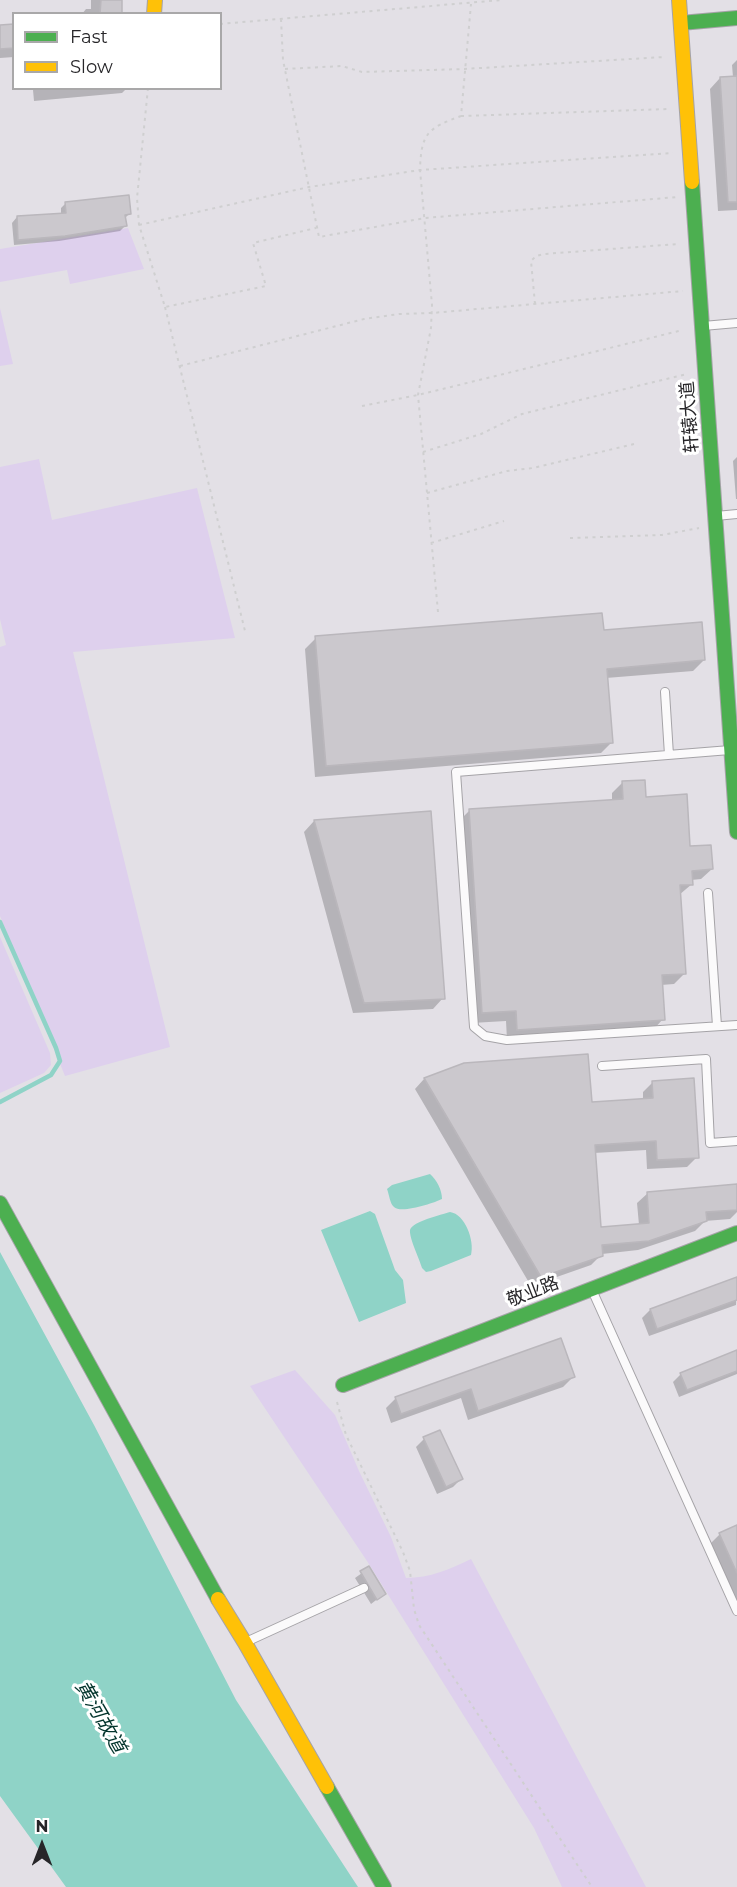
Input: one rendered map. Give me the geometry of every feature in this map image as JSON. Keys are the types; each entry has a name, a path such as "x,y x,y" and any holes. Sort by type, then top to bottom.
{"street":[{"name":"轩辕大道","path":"679,0 715,521 732,701 731,749 737,832"},
{"path":"681,23 737,18"},
{"path":"0,1203 220,1603 384,1887"},
{"name":"敬业路","path":"342,1385 737,1233"}],"lane":[{"path":"702,326 737,323"},
{"path":"715,521 737,514"},
{"path":"665,692 669,754"},
{"path":"731,749 456,772 474,1027 485,1036 507,1040 737,1025"},
{"path":"708,892 717,1026"},
{"path":"602,1066 706,1059 710,1143 737,1141"},
{"path":"592,1289 737,1611"},
{"path":"245,1643 364,1588"}],"path":[{"path":"222,24 501,0"},
{"path":"461,116 471,4"},
{"path":"281,19 285,69 319,237 425,218 693,196"},
{"path":"285,69 342,66 362,72 464,69 683,57"},
{"path":"148,90 137,198 139,225 165,307 245,631"},
{"path":"438,612 418,394 432,313 420,170 420,154 425,137 438,124 461,116 687,108"},
{"path":"139,225 309,187 420,170 689,152"},
{"path":"165,307 266,286 253,243 317,228"},
{"path":"535,304 531,261 537,256 696,243"},
{"path":"180,366 363,319 399,314 699,290"},
{"path":"362,406 702,326"},
{"path":"423,452 481,434 522,414 705,369"},
{"path":"427,493 507,471 533,468 634,444"},
{"path":"431,543 504,521"},
{"path":"570,538 662,535 715,521"},
{"path":"342,1385 337,1396 339,1413 346,1435 403,1552 410,1571 414,1609 419,1625 592,1887"}],"shaded area":[{"path":"128,228 144,269 70,284 67,270 0,282 0,249"},
{"path":"0,308 13,364 0,366"},
{"path":"39,459 52,520 197,488 235,638 73,652 170,1047 65,1076 0,916 0,647 6,645 0,619 0,467"},
{"path":"0,937 50,1053 51,1065 44,1073 0,1093"},
{"path":"295,1370 335,1415 391,1537 406,1578 432,1575 471,1559 646,1887 562,1887 534,1828 367,1561 250,1386"}],"water":[{"path":"430,1174 439,1185 442,1199 410,1209 398,1209 393,1206 387,1189 392,1185"},
{"path":"370,1211 375,1214 395,1270 403,1280 406,1303 359,1322 321,1230"},
{"path":"450,1212 460,1218 468,1229 472,1243 471,1255 426,1272 422,1268 410,1230 422,1221"},
{"name":"黄河故道","path":"0,1252 94,1425 236,1700 358,1887 66,1887 0,1796"}],"building":[{"path":"101,0 122,0 122,12 100,12"},
{"path":"12,24 12,48 0,49 0,25"},
{"path":"737,76 737,202 728,202 720,77"},
{"path":"129,195 131,214 125,215 127,226 65,236 18,240 17,216 66,213 65,202"},
{"path":"602,613 604,630 702,622 705,660 607,669 613,743 326,766 315,636"},
{"path":"645,780 646,797 687,794 690,846 711,845 713,869 692,871 693,885 680,885 686,974 662,975 665,1020 517,1030 516,1011 482,1013 469,809 623,799 622,781"},
{"path":"431,811 445,999 364,1003 314,820"},
{"path":"588,1054 592,1102 653,1098 652,1081 694,1078 699,1158 657,1160 656,1141 595,1145 601,1227 649,1223 647,1192 737,1184 737,1210 706,1212 707,1221 649,1241 602,1245 603,1256 541,1277 424,1078 464,1063"},
{"path":"737,1277 737,1300 657,1329 650,1309"},
{"path":"561,1338 575,1377 478,1411 471,1389 401,1414 395,1397"},
{"path":"737,1350 737,1371 687,1390 680,1373"},
{"path":"440,1430 463,1479 446,1487 423,1437"},
{"path":"737,1525 737,1573 719,1533"},
{"path":"369,1566 386,1594 377,1600 360,1571"}],"waterway":[{"path":"0,922 60,1061 51,1075 0,1102"}],"traffic: fast":[{"path":"681,23 737,18"},
{"path":"692,182 737,832"},
{"path":"0,1203 218,1599"},
{"path":"343,1385 737,1233"},
{"path":"327,1787 384,1887"}],"traffic: slow":[{"path":"154,12 155,0"},
{"path":"679,0 692,182"},
{"path":"218,1599 327,1787"}]}
